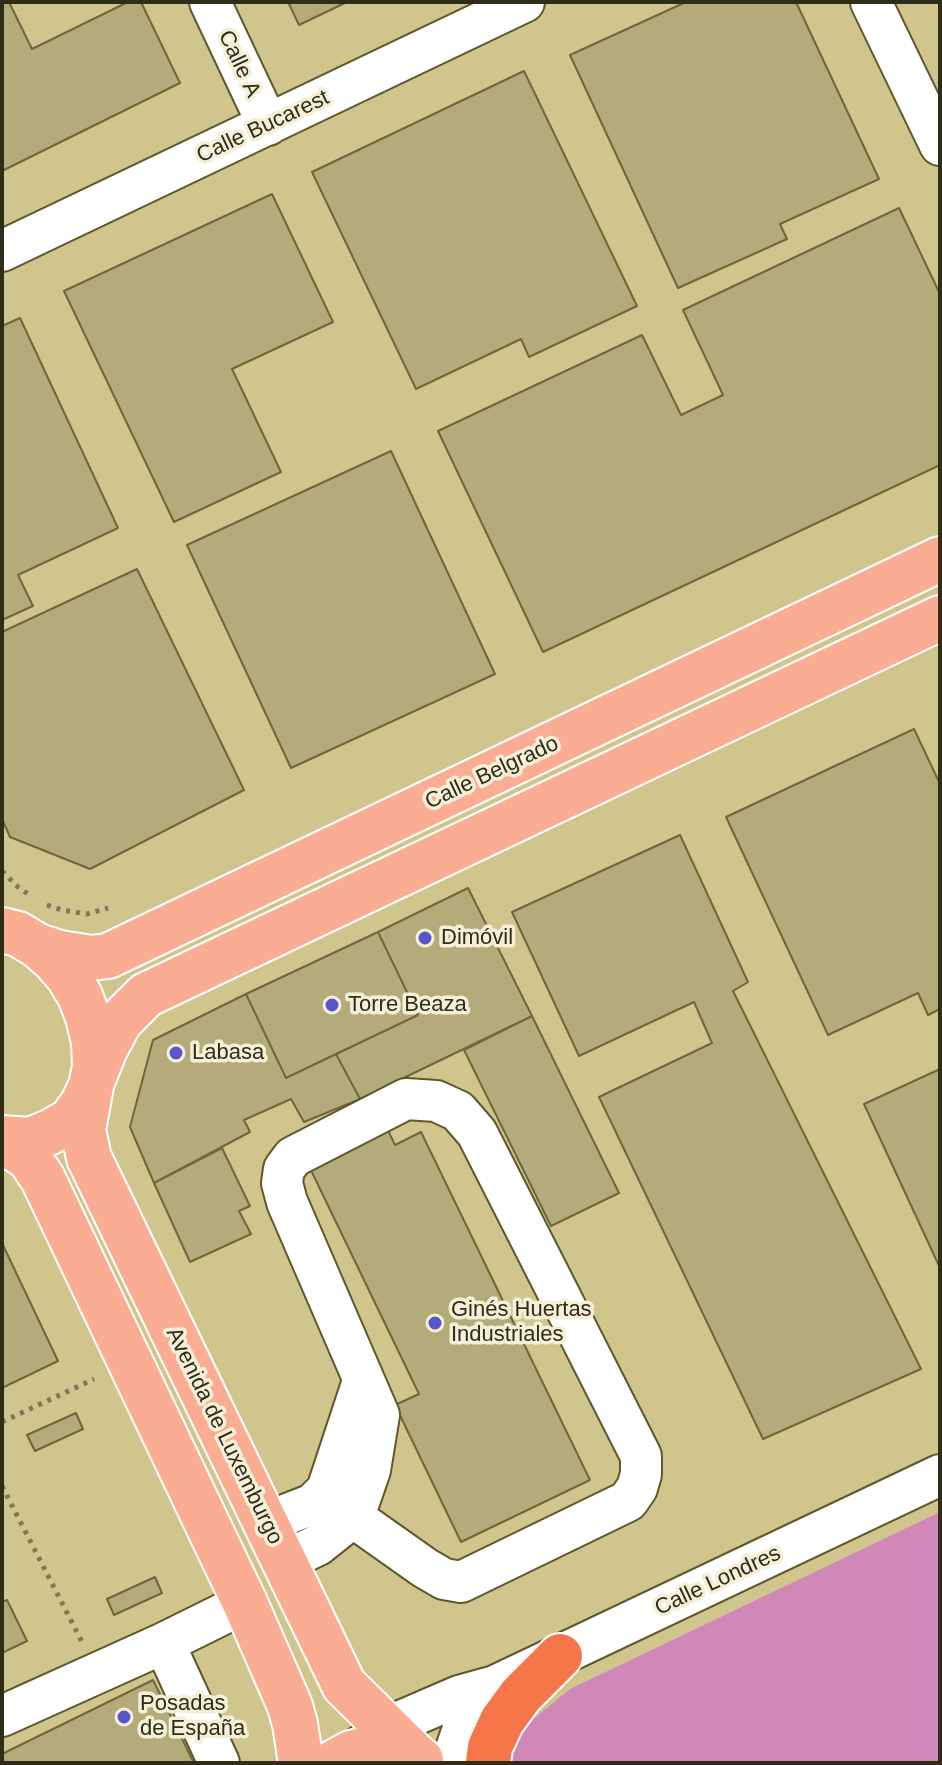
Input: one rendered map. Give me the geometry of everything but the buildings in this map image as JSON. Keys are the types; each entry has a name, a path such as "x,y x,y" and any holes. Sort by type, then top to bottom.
{"highway":[{"path":"488,1763 490,1747 502,1721 521,1695 560,1656"}],"main road":[{"name":"Calle Belgrado","path":"15,934 60,953 91,958 108,956 940,559"},
{"path":"2,1140 30,1140 71,1120 83,1103 120,1021 146,995 940,618"},
{"path":"15,934 54,960 80,996 94,1042 92,1082"},
{"name":"Avenida de Luxemburgo","path":"92,1082 83,1130 89,1158 344,1685 389,1728 433,1762"},
{"path":"2,1140 29,1158 43,1179 245,1603 290,1706 301,1763"},
{"path":"342,1758 370,1748 391,1749 433,1762"}],"street":[{"name":"Calle A","path":"210,2 268,125"},
{"name":"Calle Bucarest","path":"2,251 524,2"},
{"path":"871,2 940,145"},
{"path":"285,1561 318,1545 343,1525 350,1515 359,1502 370,1470 379,1415 287,1202 282,1183 284,1169 293,1157 406,1099 436,1101 458,1111 477,1133 641,1456 637,1488 628,1501 461,1582 444,1579 350,1515 313,1504"},
{"path":"267,1522 313,1504 327,1490 363,1381"},
{"name":"Calle Londres","path":"495,1686 940,1475"},
{"path":"2,1716 245,1603"},
{"path":"164,1643 219,1763"},
{"path":"342,1758 401,1721 459,1696 495,1686"},
{"path":"433,1762 456,1749 468,1714 495,1686"}],"path":[{"path":"2,871 18,887 50,906 76,914 108,908"},
{"path":"2,1422 94,1379"},
{"path":"2,1486 98,1673"}],"shaded area":[{"path":"2,2 940,2 940,1512 570,1689 512,1749 511,1763 2,1763"},
{"path":"940,1512 940,1763 511,1763 512,1749 532,1720 570,1689"}],"place":[{"name":"Dimóvil","path":"425,938"},
{"name":"Torre Beaza","path":"332,1005"},
{"name":"Labasa","path":"176,1053"},
{"name":"Ginés Huertas Industriales","path":"435,1323"},
{"name":"Posadas de España","path":"124,1717"}]}
